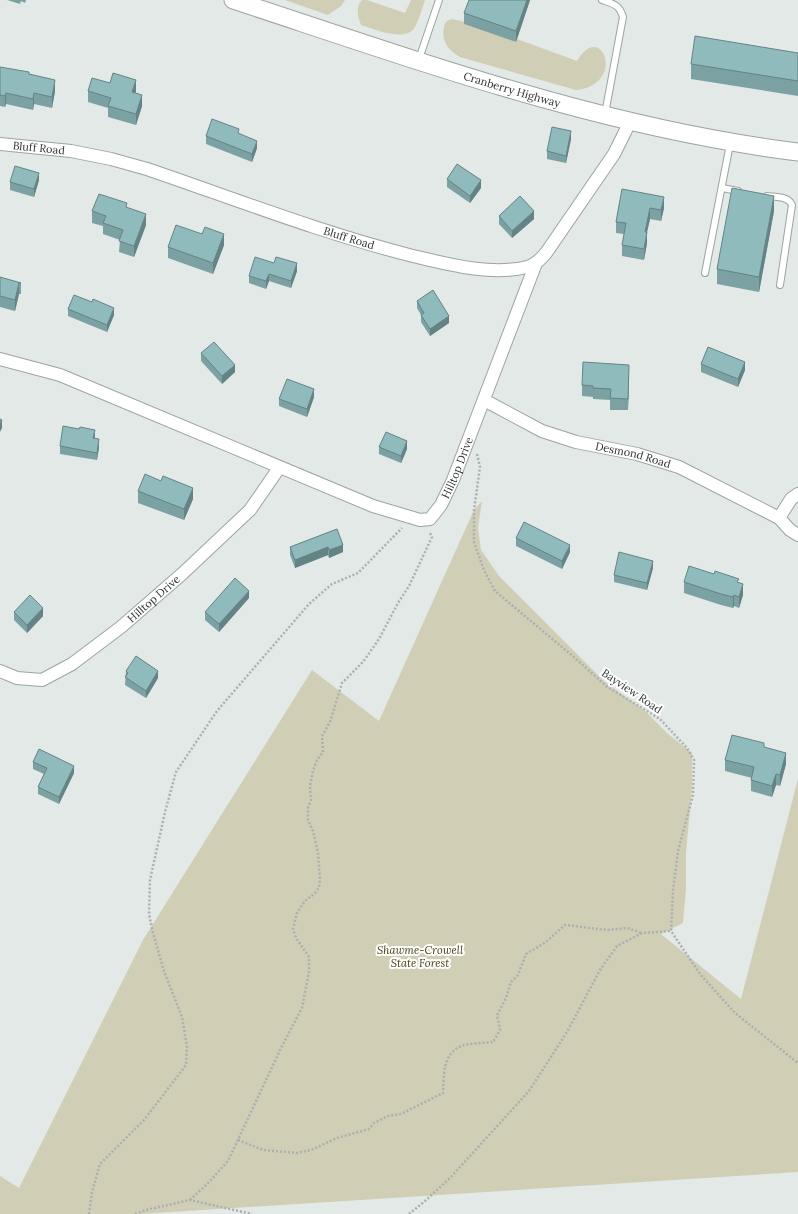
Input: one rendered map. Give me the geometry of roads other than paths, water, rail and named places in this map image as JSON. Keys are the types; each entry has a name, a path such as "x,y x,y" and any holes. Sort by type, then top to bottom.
{"main road":[{"name":"Cranberry Highway","path":"233,0 513,91 605,116 730,142 798,152"}],"street":[{"path":"536,264 546,253 614,154 630,122"},
{"name":"Bluff Road","path":"0,144 71,151 111,159 147,169 369,245 449,264 468,268 489,269 526,267 536,264"},
{"name":"Hilltop Drive","path":"0,671 17,678 42,680 72,664 121,627 182,574 244,516 250,510 279,468 373,506 420,520 430,519 441,505 453,480 497,369 536,264"},
{"path":"0,359 60,375 279,468"},
{"name":"Desmond Road","path":"484,400 542,431 576,442 637,454 679,467 780,518 790,530 798,535"},
{"path":"780,518 791,499 798,494"}],"lane":[{"path":"418,60 439,0"},
{"path":"602,0 616,4 621,9 623,17 605,116"},
{"path":"705,273 730,142"},
{"path":"722,188 744,192"},
{"path":"758,194 787,199 792,205 780,285"}],"park label":[{"name":"Shawme-Crowell State Forest","path":"420,956"}]}
